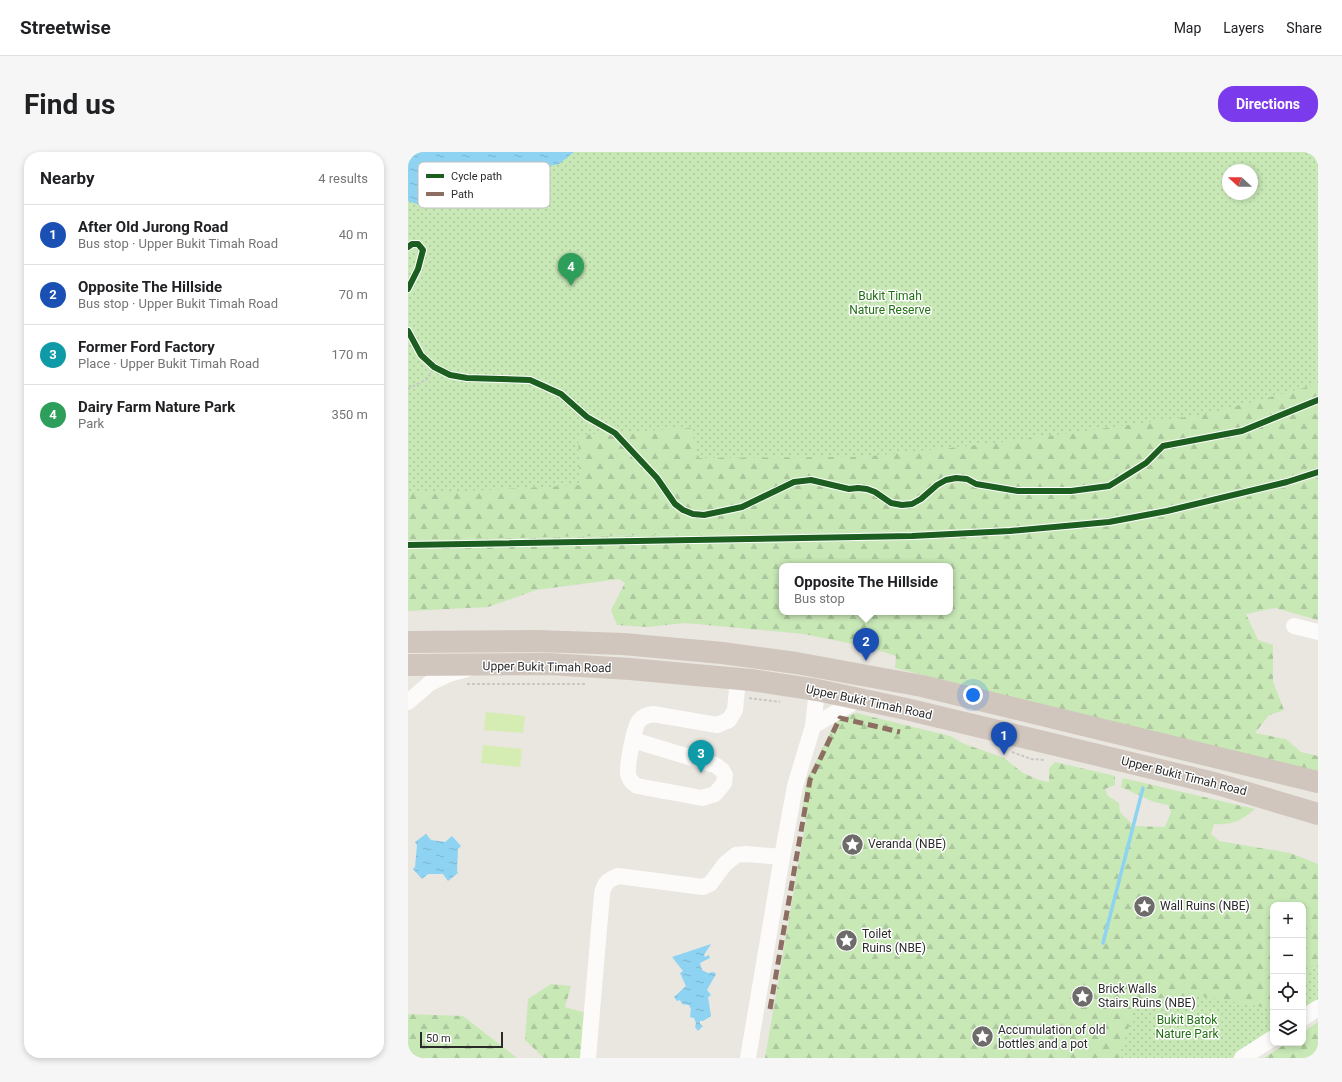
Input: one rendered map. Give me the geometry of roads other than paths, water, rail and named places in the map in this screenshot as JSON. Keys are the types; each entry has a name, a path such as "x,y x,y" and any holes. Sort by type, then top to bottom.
{"highway":[{"name":"Upper Bukit Timah Road","path":"408,642 537,641 623,644 722,653 845,671 922,686 1318,782"},
{"path":"537,641 536,651 540,655 572,666"},
{"path":"722,653 720,661 721,664 742,685"},
{"name":"Upper Bukit Timah Road","path":"408,665 548,664 630,669 742,685 817,690 906,709 1214,783 1318,814"},
{"path":"1072,723 1082,730 1085,744 1083,751"}],"street":[{"path":"1294,626 1318,632"},
{"path":"408,702 430,683 448,674 480,665"},
{"path":"633,740 715,765 722,770 725,775 724,783 715,794 702,798 637,786 631,782 628,773 634,730 638,721 646,715 653,714 718,725 729,720 735,710 742,685"},
{"path":"748,1058 795,786 813,726 817,690"},
{"path":"813,726 859,699"},
{"path":"588,1058 602,894 604,886 609,879 618,876 703,888 710,884 725,864 736,855 746,854 782,857"},
{"path":"1306,1016 1318,1008"},
{"path":"1242,1058 1270,1040"}],"water":[{"path":"408,152 574,152 559,164 550,166 550,162 418,162 418,205 408,201"},
{"path":"426,834 431,840 445,842 452,836 461,846 458,849 458,873 448,881 443,874 428,874 422,879 413,869 415,867 417,845 415,842"},
{"path":"711,944 704,955 705,957 709,955 710,958 700,963 702,970 708,973 714,972 716,974 707,990 711,995 708,997 711,1016 703,1021 700,1021 700,1024 703,1026 698,1031 695,1027 696,1023 694,1018 690,1017 691,1009 689,1005 682,1004 680,1000 677,1001 674,997 686,986 680,973 683,971 672,957"}],"waterway":[{"path":"1103,943 1143,788"}],"place":[{"name":"Dairy Farm Nature Park","path":"571,286"},
{"name":"Opposite The Hillside","path":"866,661"},
{"name":"After Old Jurong Road","path":"1004,755"},
{"name":"Former Ford Factory","path":"701,773"},
{"name":"Veranda (NBE)","path":"853,844"},
{"name":"Wall Ruins (NBE)","path":"1145,906"},
{"name":"Toilet Ruins (NBE)","path":"847,941"},
{"name":"Brick Walls Stairs Ruins (NBE)","path":"1083,996"},
{"name":"Accumulation of old bottles and a pot","path":"983,1037"}],"park label":[{"name":"Bukit Timah Nature Reserve","path":"890,303"},
{"name":"Bukit Batok Nature Park","path":"1187,1027"}]}
